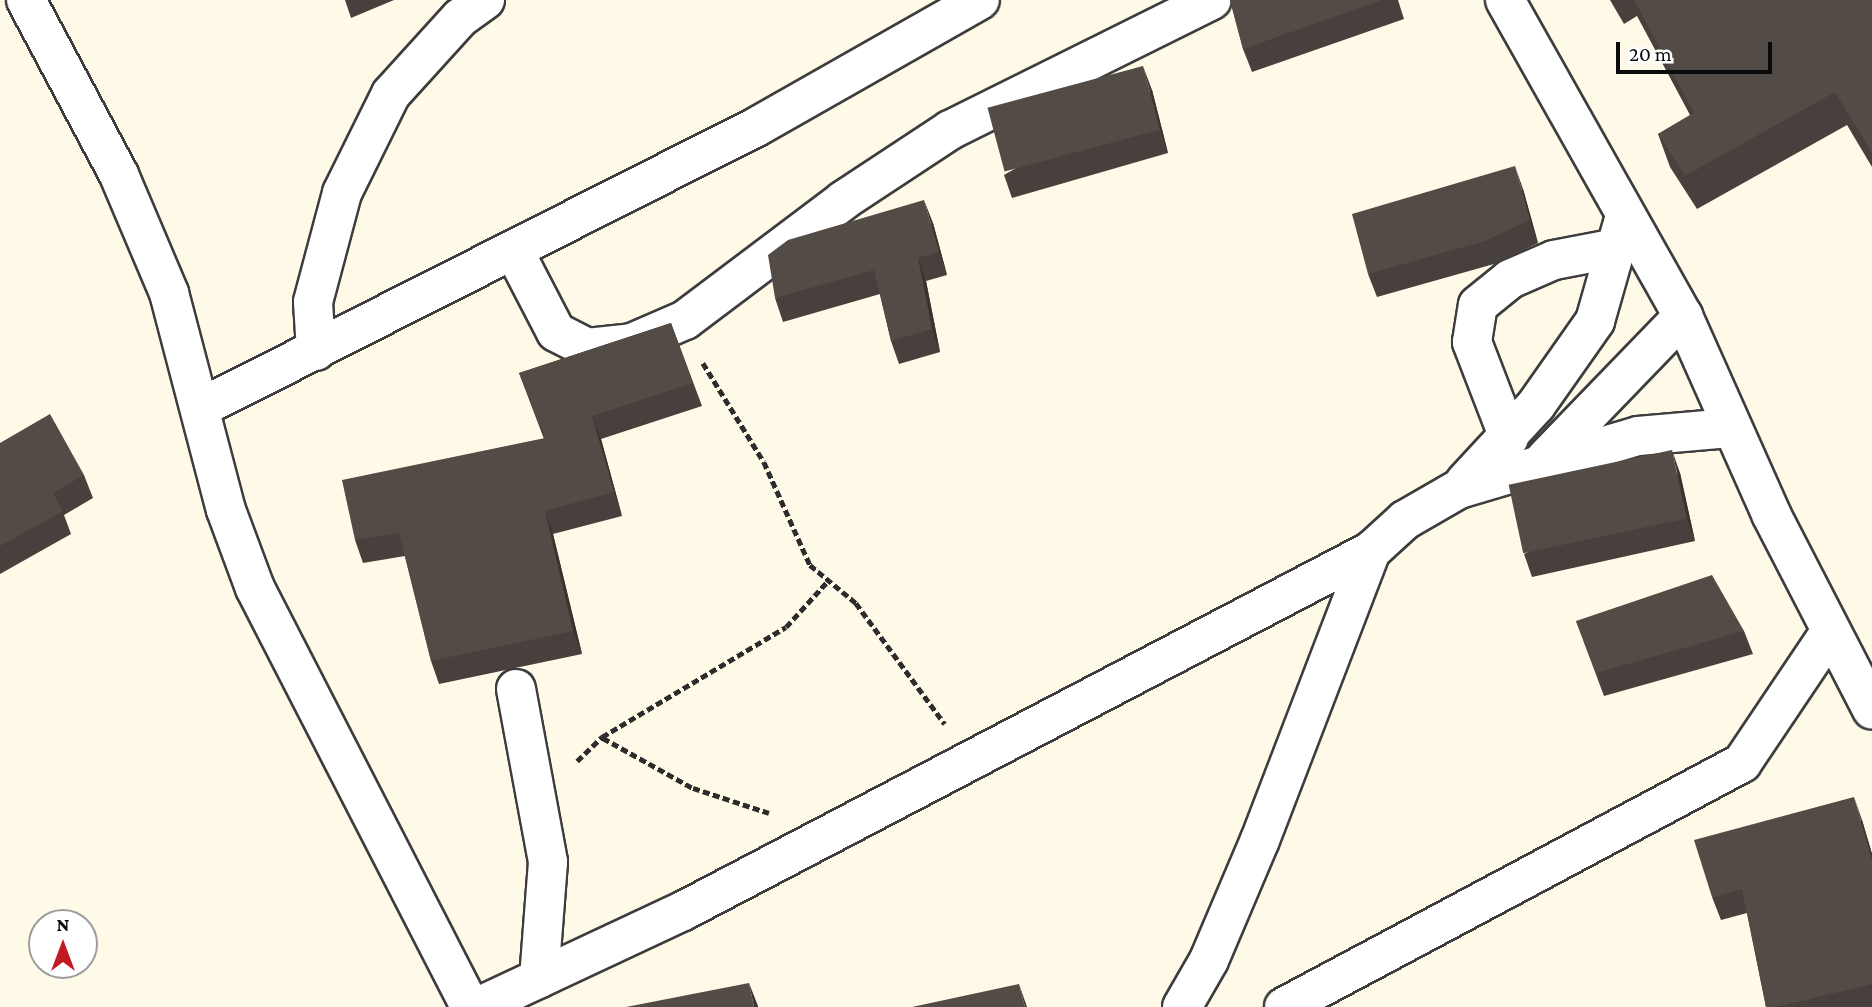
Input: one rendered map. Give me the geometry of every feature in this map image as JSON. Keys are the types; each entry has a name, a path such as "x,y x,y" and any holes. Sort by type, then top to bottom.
{"street":[{"path":"26,0 134,211 169,293 202,407 226,510 255,588 470,1007"},
{"path":"316,351 313,302 342,193 391,94 460,18 485,0"},
{"path":"202,407 758,126 980,0"},
{"path":"514,251 556,332 587,348 632,343 685,320 844,200 950,130 1212,0"},
{"path":"1505,0 1621,232 1683,316 1730,428 1830,632 1872,710"},
{"path":"1509,439 1472,342 1478,305 1510,279 1621,232"},
{"path":"1459,489 1509,439 1595,321 1621,232"},
{"path":"1543,460 1683,316"},
{"path":"478,1007 682,911 831,830 1371,551 1405,520 1459,489 1543,460 1638,436 1730,428"},
{"path":"1181,1007 1209,960 1260,840 1371,551"},
{"path":"1284,1007 1742,763 1830,632"},
{"path":"516,689 542,818 548,911 538,979"}],"path":[{"path":"685,320 723,401 764,462 794,536 827,582 856,603 971,758"},
{"path":"542,818 564,773 602,737 746,656 786,627 827,582"},
{"path":"602,737 693,788 831,830"}],"building":[{"path":"1230,0 1382,0 1243,49"},
{"path":"1634,0 1872,0 1872,153 1835,92 1685,176 1658,134 1694,113"},
{"path":"1143,66 1160,130 1005,171 987,108"},
{"path":"1515,166 1530,220 1485,241 1368,274 1352,214"},
{"path":"924,200 939,252 918,258 932,329 891,341 874,270 775,298 768,255 788,240"},
{"path":"671,323 693,383 592,416 614,492 545,511 573,631 431,661 399,533 355,540 342,480 545,438 519,373"},
{"path":"50,414 84,475 53,493 63,511 0,546 0,443"},
{"path":"1672,450 1687,518 1523,553 1509,485"},
{"path":"1712,575 1744,631 1596,673 1576,621"},
{"path":"1854,797 1872,860 1872,984 1776,1007 1766,1007 1742,889 1712,897 1694,840"},
{"path":"749,983 754,1007 626,1007"},
{"path":"1019,984 1025,1007 912,1007"}]}
